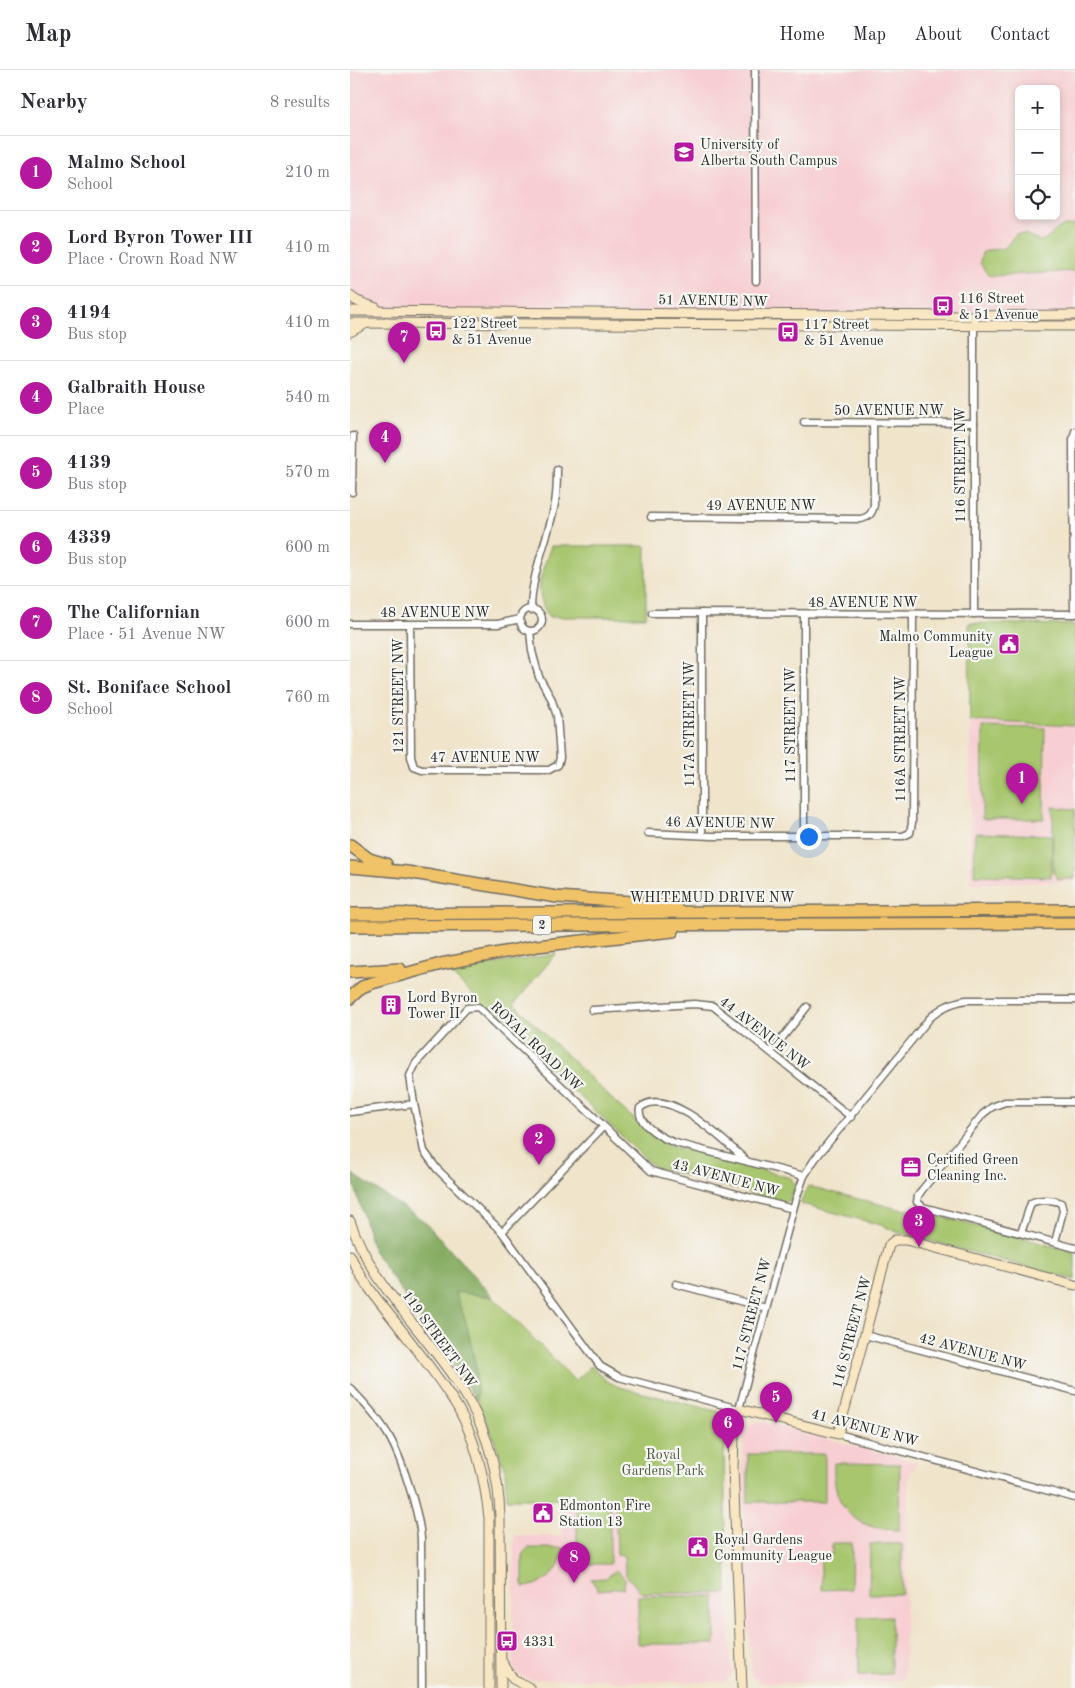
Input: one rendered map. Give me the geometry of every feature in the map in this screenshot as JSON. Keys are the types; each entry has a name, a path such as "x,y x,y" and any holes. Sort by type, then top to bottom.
{"highway":[{"path":"350,845 369,859 407,872"},
{"path":"350,867 407,872 557,897 674,904 732,911"},
{"name":"WHITEMUD DRIVE NW","path":"350,914 1075,910"},
{"name":"WHITEMUD DRIVE NW","path":"350,926 1075,923"},
{"path":"350,972 402,969 442,964 536,946 735,924"},
{"path":"350,998 362,987 372,983 442,964"}],"main road":[{"path":"350,296 357,301 384,311"},
{"name":"51 AVENUE NW","path":"350,311 1075,315"},
{"path":"350,317 413,311"},
{"name":"51 AVENUE NW","path":"350,323 1075,326"},
{"path":"350,332 365,324"},
{"name":"119 STREET NW","path":"350,1221 364,1255 382,1284 446,1368 468,1401 488,1446 499,1490 501,1688"},
{"name":"116 STREET NW","path":"838,1434 889,1245 895,1240 906,1240 1075,1285"},
{"name":"119 STREET NW","path":"350,1255 371,1291 436,1375 458,1409 470,1433 479,1458 487,1494 489,1518 489,1688"},
{"name":"41 AVENUE NW","path":"739,1408 838,1434"},
{"name":"117 STREET NW","path":"739,1408 734,1436 733,1468 742,1688"},
{"path":"502,1662 513,1679 530,1688"}],"street":[{"path":"755,70 756,281"},
{"name":"116 STREET NW","path":"974,315 974,614"},
{"name":"50 AVENUE NW","path":"804,422 974,423"},
{"name":"49 AVENUE NW","path":"651,517 861,519 870,515 874,506 873,423"},
{"path":"1074,614 1073,439 1075,431"},
{"path":"352,492 353,436"},
{"path":"531,610 536,570 554,508 557,470"},
{"path":"531,610 539,613 542,620 537,630 530,631 521,626 520,620 523,613 531,610"},
{"name":"48 AVENUE NW","path":"652,613 1074,614"},
{"name":"117A STREET NW","path":"702,613 702,835"},
{"name":"117 STREET NW","path":"804,614 804,836"},
{"name":"116A STREET NW","path":"910,833 912,823 913,614"},
{"name":"48 AVENUE NW","path":"350,624 498,624 520,620"},
{"name":"121 STREET NW","path":"410,624 411,757 414,767"},
{"name":"47 AVENUE NW","path":"414,767 422,770 549,770 556,767 560,758 557,716 551,698 539,677 532,651 530,631"},
{"name":"46 AVENUE NW","path":"648,833 804,836 903,836 910,833"},
{"name":"117 STREET NW","path":"739,1408 793,1209 804,1176 815,1159 929,1020 936,1012 950,1004 974,1000 1075,1000"},
{"name":"44 AVENUE NW","path":"592,1010 695,1004 710,1005 720,1010 850,1117"},
{"name":"ROYAL ROAD NW","path":"619,1377 600,1366 502,1232 436,1169 424,1151 410,1076 416,1063 467,1008 478,1007 651,1171"},
{"path":"771,1052 808,1008"},
{"path":"1075,1102 1010,1102 996,1105 983,1114 918,1196 918,1204 923,1207 1075,1248"},
{"name":"43 AVENUE NW","path":"748,1162 686,1111 664,1103 650,1103 640,1108 640,1118 656,1133 667,1140 748,1162 804,1176"},
{"path":"350,1112 414,1104"},
{"path":"502,1232 603,1126"},
{"name":"43 AVENUE NW","path":"651,1171 793,1209"},
{"path":"1021,1233 1031,1202 1036,1200 1057,1201 1061,1203 1063,1211 1055,1242"},
{"path":"676,1284 766,1308"},
{"name":"42 AVENUE NW","path":"865,1335 1075,1391"},
{"name":"41 AVENUE NW","path":"619,1377 739,1408"},
{"path":"350,1388 378,1420 392,1442 418,1516 421,1538 422,1688"},
{"name":"41 AVENUE NW","path":"838,1434 1075,1498"}],"shaded area":[{"name":"University of Alberta South Campus","path":"350,70 1075,70 1075,320 350,317"},
{"path":"970,721 1075,726 1075,882 970,883"},
{"path":"759,1421 917,1462 908,1480 904,1679 890,1682 760,1683 751,1676 742,1465 745,1428"},
{"path":"562,1499 615,1499 617,1555 624,1556 642,1593 727,1593 732,1675 725,1682 616,1682 609,1679 529,1679 520,1676 513,1667 514,1536 562,1536"}],"green space":[{"path":"1075,225 1075,271 993,276 988,275 980,263 982,253 988,250 1005,248 1016,234 1025,234 1040,241 1057,229"},
{"path":"551,546 646,546 646,617 549,617 541,598 540,582"},
{"path":"969,623 1075,625 1075,726 970,721"},
{"path":"983,727 1045,728 1044,819 982,819"},
{"path":"1053,807 1075,809 1075,879 1058,879 1053,872"},
{"path":"975,833 1052,835 1051,877 974,875"},
{"path":"556,954 514,1004 617,1104 652,1135 666,1144 791,1178 795,1185 790,1200 784,1202 654,1167 449,972"},
{"path":"351,1173 424,1221 493,1297 455,1292 466,1322 476,1367 477,1401 373,1250"},
{"path":"808,1186 898,1209 915,1210 1075,1252 1075,1280 802,1204 801,1201"},
{"name":"Royal Gardens Park","path":"455,1291 493,1297 575,1381 591,1366 607,1381 619,1387 729,1414 724,1453 727,1593 642,1593 625,1574 624,1556 617,1555 615,1499 507,1499 505,1470 491,1431 477,1401 476,1367"},
{"path":"748,1454 825,1454 825,1502 748,1502"},
{"path":"834,1463 900,1464 899,1530 870,1526 858,1521 849,1513 842,1504 837,1492 834,1479"},
{"path":"577,1506 610,1506 610,1564 577,1564"},
{"path":"832,1543 852,1543 851,1589 822,1590 820,1554 832,1554"},
{"path":"870,1544 902,1544 902,1594 869,1594"},
{"path":"528,1548 564,1548 559,1564 551,1576 539,1584 523,1587 523,1553"},
{"path":"616,1570 625,1579 624,1588 598,1590 591,1579 606,1578"},
{"path":"638,1596 715,1596 715,1644 638,1644"},
{"path":"891,1616 891,1674 859,1675 858,1617"}],"place":[{"name":"University of Alberta South Campus","path":"684,152"},
{"name":"116 Street & 51 Avenue","path":"943,306"},
{"name":"122 Street & 51 Avenue","path":"436,331"},
{"name":"117 Street & 51 Avenue","path":"788,332"},
{"name":"The Californian","path":"404,363"},
{"name":"Galbraith House","path":"385,463"},
{"name":"Malmo Community League","path":"1009,644"},
{"name":"Malmo School","path":"1022,804"},
{"name":"Lord Byron Tower II","path":"391,1005"},
{"name":"Lord Byron Tower III","path":"539,1165"},
{"name":"Certified Green Cleaning Inc.","path":"911,1167"},
{"name":"4194","path":"919,1247"},
{"name":"4139","path":"776,1423"},
{"name":"4339","path":"728,1449"},
{"name":"Edmonton Fire Station 13","path":"543,1513"},
{"name":"Royal Gardens Community League","path":"698,1547"},
{"name":"St. Boniface School","path":"574,1583"},
{"name":"4331","path":"507,1641"}]}
